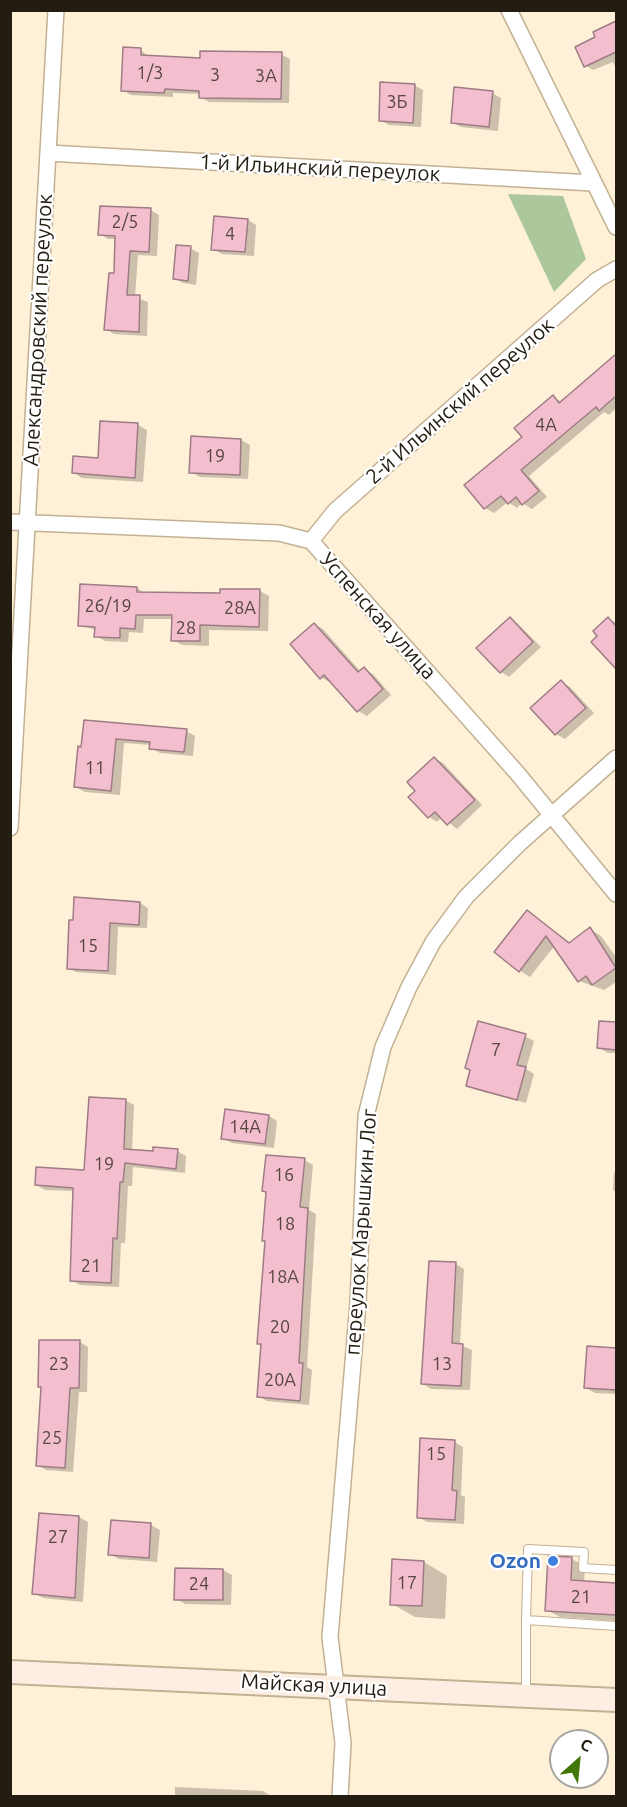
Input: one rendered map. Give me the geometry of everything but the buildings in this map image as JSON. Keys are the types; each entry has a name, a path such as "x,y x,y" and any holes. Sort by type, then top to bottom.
{"street":[{"name":"Александровский переулок","path":"10,828 56,10"},
{"path":"509,10 616,227"},
{"name":"1-й Ильинский переулок","path":"48,153 593,183"},
{"name":"2-й Ильинский переулок","path":"311,541 335,511 589,287 616,269"},
{"name":"Успенская улица","path":"10,522 279,533 311,541 551,815 616,894"},
{"name":"переулок Марышкин Лог","path":"340,1797 343,1743 330,1637 358,1303 366,1116 383,1047 409,987 440,933 466,897 551,815 616,758"},
{"name":"Майская улица","path":"10,1671 616,1700"}],"lane":[{"path":"526,1696 528,1549 584,1552 583,1568 616,1570"},
{"path":"526,1620 616,1626"}],"green space":[{"path":"508,194 563,196 586,259 554,292"}],"place":[{"name":"Ozon","path":"553,1561"}]}
